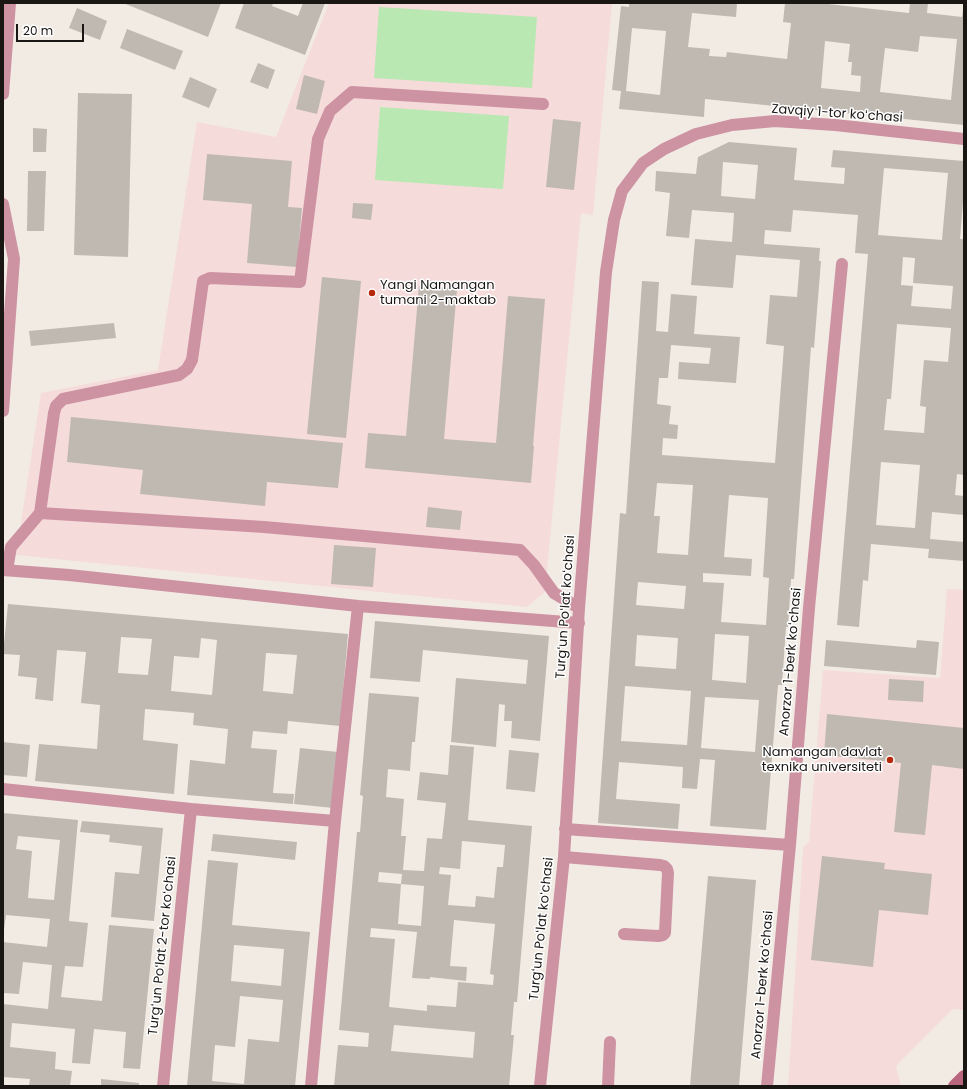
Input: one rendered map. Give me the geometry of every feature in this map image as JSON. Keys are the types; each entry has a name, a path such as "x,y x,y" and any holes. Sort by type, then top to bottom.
{"main road":[{"path":"954,1086 964,1076"}],"street":[{"path":"3,94 10,3"},
{"path":"543,104 352,92 330,111 318,139 300,282 210,278 203,281 192,360 187,369 179,375 63,399 56,406 54,413 40,513 11,548 5,570 69,575 358,606 579,623"},
{"name":"Zavqiy 1-tor koʻchasi","path":"664,149 696,134 732,125 775,122 835,126 964,139"},
{"name":"Turgʻun Poʻlat koʻchasi","path":"540,1086 564,857 579,608 606,272 614,220 622,191 643,163 664,149"},
{"path":"3,204 14,259 3,411"},
{"name":"Anorzor 1-berk koʻchasi","path":"768,1086 790,845 809,608 842,264"},
{"path":"40,513 264,527 520,550 534,565 554,593 579,608"},
{"path":"311,1086 335,822 358,606"},
{"path":"3,789 191,809 335,822"},
{"name":"Turgʻun Poʻlat 2-tor koʻchasi","path":"163,1086 191,809"},
{"path":"565,829 790,845"},
{"path":"564,857 660,865 667,869 665,933 658,936 624,934"},
{"path":"608,1086 610,1042"}],"shaded area":[{"name":"Yangi Namangan tumani 2-maktab","path":"329,3 612,3 593,215 581,213 545,592 527,607 16,555 41,393 158,370 197,122 276,137"},
{"name":"Namangan davlat texnika universiteti","path":"947,589 964,590 964,1010 953,1009 896,1066 901,1086 788,1086 803,848 809,842 823,670 940,678"}],"green space":[{"path":"379,7 537,17 532,88 374,78"},
{"path":"380,107 509,116 503,189 375,180"}],"building":[{"path":"123,3 221,3 208,37"},
{"path":"244,3 273,3 272,6 298,16 303,3 325,3 305,55 235,28"},
{"path":"629,3 737,3 736,17 692,13 688,47 710,49 709,56 726,57 727,52 787,59 791,23 783,22 785,3 819,3 909,13 910,3 928,3 927,13 962,17 964,10 964,125 705,99 704,117 619,109 621,91 612,90 621,6 629,7","holes":["632,28 666,31 660,95 626,91","920,36 957,39 951,100 880,92 885,48 918,52","825,41 850,44 848,62 852,62 851,75 861,76 860,92 821,88"]},
{"path":"77,8 107,21 100,40 69,28"},
{"path":"127,29 183,51 175,70 120,48"},
{"path":"258,63 275,70 268,89 250,82"},
{"path":"304,75 325,81 317,114 296,109"},
{"path":"190,77 217,89 209,108 182,97"},
{"path":"78,93 132,94 128,257 74,255"},
{"path":"553,119 581,122 574,190 546,187"},
{"path":"33,128 47,129 46,152 33,152"},
{"path":"729,142 797,148 794,180 844,184 845,168 831,167 833,150 964,161 964,190 960,239 964,239 964,475 957,474 955,495 964,496 964,515 932,512 930,539 964,542 964,561 928,558 929,549 871,544 868,581 863,580 859,627 837,625 868,254 855,253 858,215 793,210 791,232 765,230 764,244 820,248 819,261 821,261 814,348 811,347 794,579 791,579 782,685 778,685 766,830 710,826 715,760 700,759 697,789 682,788 683,767 619,762 616,799 680,804 678,829 598,823 620,513 626,514 642,281 659,282 656,331 668,332 671,294 697,296 694,334 740,337 736,383 678,379 679,362 709,364 711,348 671,345 668,378 659,378 657,404 671,406 669,424 678,425 677,439 663,438 662,455 775,463 784,346 766,344 770,295 797,297 800,260 736,255 733,288 691,285 695,239 732,242 734,213 692,210 689,238 666,236 670,193 655,191 656,171 696,174 698,157","holes":["723,162 758,165 755,199 721,196","884,168 948,173 942,240 878,235","903,257 915,258 913,283 953,286 951,309 911,306 913,286 901,285","897,324 951,328 948,362 924,360 920,406 926,407 924,433 884,430 887,399 891,399","881,462 920,465 915,528 876,525","657,483 693,485 688,555 657,553 660,516 654,516","729,495 768,498 763,577 769,578 766,625 721,622 724,583 703,582 703,573 751,576 752,559 724,557","638,582 686,586 684,609 636,605","715,634 749,636 746,683 712,680","637,635 678,638 676,669 635,666","625,686 691,691 687,745 621,741","705,697 759,700 755,752 701,748"]},
{"path":"207,154 292,161 288,207 302,208 297,267 247,263 252,204 203,200"},
{"path":"28,171 46,171 44,231 27,231"},
{"path":"353,203 373,204 371,220 352,218"},
{"path":"322,277 361,281 346,438 307,434"},
{"path":"419,286 457,289 444,439 496,443 508,296 545,299 531,483 365,468 368,433 406,436"},
{"path":"114,323 116,338 31,346 29,331"},
{"path":"71,417 343,443 338,488 267,482 265,506 140,494 143,470 67,462"},
{"path":"428,507 462,511 460,530 426,527"},
{"path":"334,545 376,548 373,587 331,584"},
{"path":"8,604 348,634 340,726 288,721 287,734 253,731 251,748 277,750 273,793 294,794 293,804 187,795 190,760 225,764 228,729 193,725 194,713 145,709 143,740 178,744 174,794 35,781 39,744 97,749 100,705 81,703 86,652 57,650 53,701 35,699 37,678 18,676 20,655 3,654","holes":["121,637 152,639 148,675 118,673","201,638 217,640 212,695 171,691 174,656 199,658","266,653 297,655 293,694 263,691"]},
{"path":"375,621 549,636 540,741 511,738 512,721 504,721 505,705 499,704 496,747 451,742 456,678 526,684 528,660 423,650 420,682 370,678"},
{"path":"826,640 916,648 917,640 939,642 936,675 824,666"},
{"path":"889,679 924,681 923,702 888,700"},
{"path":"369,693 419,697 415,742 412,742 410,771 388,769 386,797 404,799 401,836 406,836 403,870 424,871 427,838 442,839 446,803 417,800 420,772 448,775 450,745 474,747 468,820 532,826 517,1002 514,1002 511,1035 514,1035 509,1086 334,1086 338,1045 368,1047 369,1033 339,1030 357,832 360,832 363,796 360,795","holes":["462,841 505,845 503,867 497,867 494,898 476,896 475,907 448,905 451,875 439,874 440,867 460,869","379,872 402,874 401,884 378,882","401,884 424,886 421,926 398,924","454,920 495,924 490,974 494,975 493,985 458,982 456,1007 427,1005 427,1011 389,1007 395,939 370,937 371,928 417,932 412,978 430,979 430,977 466,981 467,967 450,966","394,1025 475,1032 473,1058 391,1051"]},
{"path":"827,714 964,728 964,769 932,765 925,835 894,832 901,763 824,755"},
{"path":"3,742 30,745 27,777 3,775"},
{"path":"300,748 338,752 333,808 294,804"},
{"path":"509,750 539,753 535,792 506,789"},
{"path":"3,813 78,820 69,921 88,923 83,967 65,966 61,997 102,1001 109,925 154,929 140,1069 123,1068 126,1032 94,1029 90,1064 72,1063 75,1029 12,1023 10,1047 56,1052 55,1069 72,1071 70,1086 29,1086 30,1079 3,1077 3,1004 48,1009 52,965 23,962 19,994 3,993 3,942 47,947 50,919 6,915 3,930","holes":["18,836 60,840 54,900 28,898 32,851 16,849"]},
{"path":"82,821 163,828 154,921 111,917 115,872 139,874 142,846 109,842 110,835 80,832"},
{"path":"213,834 297,842 295,860 211,851"},
{"path":"822,856 885,863 884,869 932,874 928,915 879,910 873,967 811,960"},
{"path":"208,860 238,863 232,925 310,932 295,1086 187,1086","holes":["234,945 284,949 281,986 231,981","240,996 283,1000 279,1042 248,1039 244,1084 212,1081 215,1045 235,1047"]},
{"path":"708,876 756,880 739,1086 690,1086"},
{"path":"101,1079 139,1083 139,1086 101,1086"}],"place":[{"name":"Yangi Namangan tumani 2-maktab","path":"372,293"},
{"name":"Namangan davlat texnika universiteti","path":"890,760"}]}
